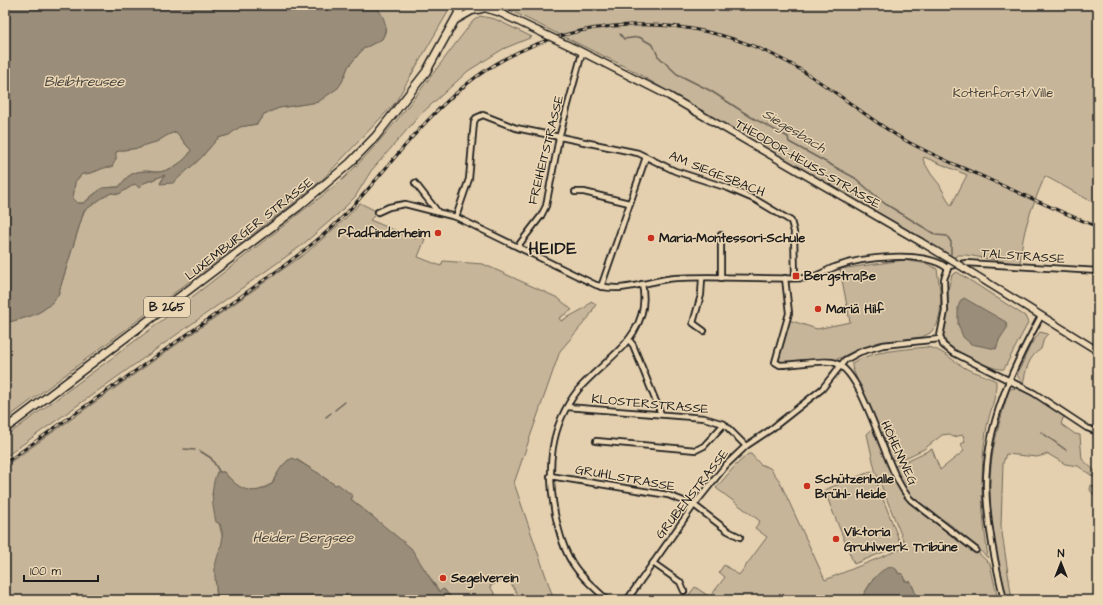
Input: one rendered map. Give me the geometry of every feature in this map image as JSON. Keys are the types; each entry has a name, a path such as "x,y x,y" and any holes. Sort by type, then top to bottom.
{"main road":[{"name":"LUXEMBURGER STRASSE","path":"5,429 298,207 350,163 376,136 426,72 463,5"},
{"name":"THEODOR-HEUSS-STRASSE","path":"474,5 482,9 498,12"},
{"name":"THEODOR-HEUSS-STRASSE","path":"489,5 498,12 669,96 921,242 1098,351"},
{"path":"456,20 472,11 482,9"}],"street":[{"name":"FREIHEITSTRASSE","path":"518,246 541,216 546,206 559,138 582,53"},
{"name":"AM SIEGESBACH","path":"456,217 469,179 474,122 476,118 482,116 516,128 646,156 675,171 728,188 756,200 792,221 794,232 794,278"},
{"path":"601,287 646,156"},
{"path":"415,183 437,211"},
{"path":"575,192 584,192 629,203"},
{"path":"378,212 389,207 405,204 456,217 601,287 618,288 678,278 814,277 834,267 852,262 906,256 936,261 947,268 944,279 945,311 940,339 943,345 952,352 1009,379 1046,400 1087,428 1098,432"},
{"path":"721,235 721,278"},
{"name":"TALSTRASSE","path":"947,268 949,266 966,263 1098,271"},
{"path":"702,278 701,295 693,323 704,331"},
{"path":"785,278 789,313 775,362 780,365 832,362 840,365"},
{"path":"607,600 583,577 568,555 557,524 550,476 552,451 556,432 567,407 583,385 614,357 629,340 641,314 644,292 642,284"},
{"path":"1004,600 990,531 986,484 991,439 998,410 1009,379 1041,316"},
{"name":"GRUBENSTRASSE","path":"627,600 694,505 726,465 746,446 770,430 822,388 840,365 852,356 872,348 894,343 940,339"},
{"path":"629,340 633,344 660,414"},
{"name":"HÖHENWEG","path":"840,365 852,377 857,386 881,445 903,490 911,500 976,550"},
{"name":"KLOSTERSTRASSE","path":"567,407 704,418 724,424 731,429 746,446"},
{"path":"596,441 696,450 704,446 724,424"},
{"name":"GRUHLSTRASSE","path":"550,476 668,495 694,505 728,531 740,536"},
{"path":"654,563 680,582 684,591"}],"green space":[{"path":"375,5 452,5 395,103 323,179 294,203 5,420 5,323 28,317 41,311 53,302 58,295 84,211 111,193 119,194 135,184 139,188 144,183 165,175 160,183 187,170 200,159 218,138 229,135 239,127 257,124 264,114 279,108 318,102 338,87 342,82 348,67 363,49 382,39 386,26"},
{"name":"Kottenforst/Ville","path":"499,5 1098,5 1098,112 1096,122 1098,122 1098,205 1045,176 1025,229 1020,264 966,255 958,255 950,260 632,70","holes":["924,157 967,175 951,206 923,160"]},
{"path":"480,16 495,19 532,37 503,49 468,71 420,115 371,171 355,197 301,246 5,457 5,437 151,329 341,181 360,163 394,124 473,21"},
{"path":"176,132 191,150 182,162 161,172 144,171 132,174 119,187 99,191 84,203 77,203 73,199 75,182 82,174 100,170 108,165 116,159 115,152 140,148"},
{"path":"360,203 378,212 370,220 416,239 413,233 425,239 418,257 441,266 443,261 483,264 558,298 572,310 559,318 561,321 585,308 591,301 596,304 589,317 560,351 514,483 554,600 521,600 510,582 503,580 490,586 498,600 454,600 444,589 440,592 410,549 351,499 353,497 298,460 288,460 275,477 272,484 260,490 249,491 239,487 224,472 217,472 212,494 223,540 220,549 216,590 217,600 5,600 5,466 306,253 343,221"},
{"path":"904,260 928,264 937,269 941,298 940,314 937,325 930,333 922,337 879,342 858,349 838,359 781,363 778,358 789,320 817,329 850,322 840,269"},
{"path":"957,272 1025,316 1028,323 1004,369 993,368 963,355 952,349 943,339 948,313 948,289 952,275","holes":["1001,335 996,349 980,344"]},
{"path":"1040,332 1048,334 1044,338 1041,349 1030,360 1023,384 1017,375 1030,346"},
{"path":"926,347 937,350 967,369 996,381 994,400 986,432 982,479 984,526 988,558 955,528 915,500 908,492 893,467 932,449 940,470 964,451 961,444 965,442 963,435 953,437 949,434 942,435 924,449 903,459 890,460 852,367 852,363 869,355 888,351"},
{"path":"1019,388 1068,417 1063,418 1061,424 1075,434 1080,435 1082,459 1098,474 1098,480 1078,466 1065,464 1048,454 1037,457 1006,454 1003,463 1001,526 1012,600 1007,600 993,529 990,476 995,441 1009,389"},
{"path":"873,428 900,490 909,500 972,547 990,564 998,600 918,600 911,582 905,581 902,574 898,573 873,579 860,600 685,600 695,587 710,597 725,577 719,572 724,565 739,575 767,537 755,528 760,521 716,488 735,466 748,454 751,454 760,464 770,468 779,480 825,580 906,547 875,470 867,434"},
{"path":"872,471 901,545 854,564 824,490"},
{"path":"1091,485 1098,489 1098,497 1090,490"}],"water":[{"name":"Bleibtreusee","path":"5,5 375,5 383,17 385,25 382,39 363,49 348,67 338,88 318,102 279,108 264,114 257,124 240,127 229,135 218,138 200,159 173,183 160,184 165,175 144,183 139,188 135,184 119,194 111,193 102,198 84,211 58,295 53,302 35,314 5,323","holes":["176,132 191,150 182,162 161,172 144,171 132,174 119,187 102,188 84,203 77,203 73,199 75,182 82,174 112,167 116,159 116,152 140,148"]},
{"path":"964,298 1006,322 1007,328 999,340 996,349 971,344 963,337 958,324 958,307 961,300"},
{"name":"Heider Bergsee","path":"293,458 335,485 338,484 353,496 351,499 411,548 439,592 443,589 450,597 447,600 217,600 215,568 222,542 222,531 220,524 216,522 213,503 213,484 217,472 224,472 240,487 251,491 258,490 272,484 283,465"},
{"path":"893,567 898,573 902,574 905,581 911,582 918,600 860,600 877,575 887,568"}],"waterway":[{"name":"Siegesbach","path":"620,34 624,39 639,37 653,45 658,56 677,74 711,91 751,117 788,137 789,142 855,178 884,203 936,235 947,236 951,242 951,254"},
{"path":"335,410 345,402"},
{"path":"326,417 331,413"},
{"path":"1041,432 1066,450"},
{"path":"184,449 195,450"},
{"path":"200,451 211,458 219,471"}],"railway":[{"path":"5,463 281,268 318,239 353,206 426,122 458,91 476,77 512,55 550,39 590,29 630,25 671,26 712,33 751,45 789,63 804,72 887,129 912,144 955,165 1098,227"}],"place":[{"name":"Pfadfinderheim","path":"438,233"},
{"name":"Maria-Montessori-Schule","path":"651,238"},
{"name":"Bergstraße","path":"796,276"},
{"name":"Mariä Hilf","path":"818,309"},
{"name":"Schützenhalle Brühl- Heide","path":"807,486"},
{"name":"Viktoria Gruhlwerk Tribüne","path":"836,539"},
{"name":"Segelverein","path":"443,578"}],"district":[{"name":"HEIDE","path":"553,249"}]}
